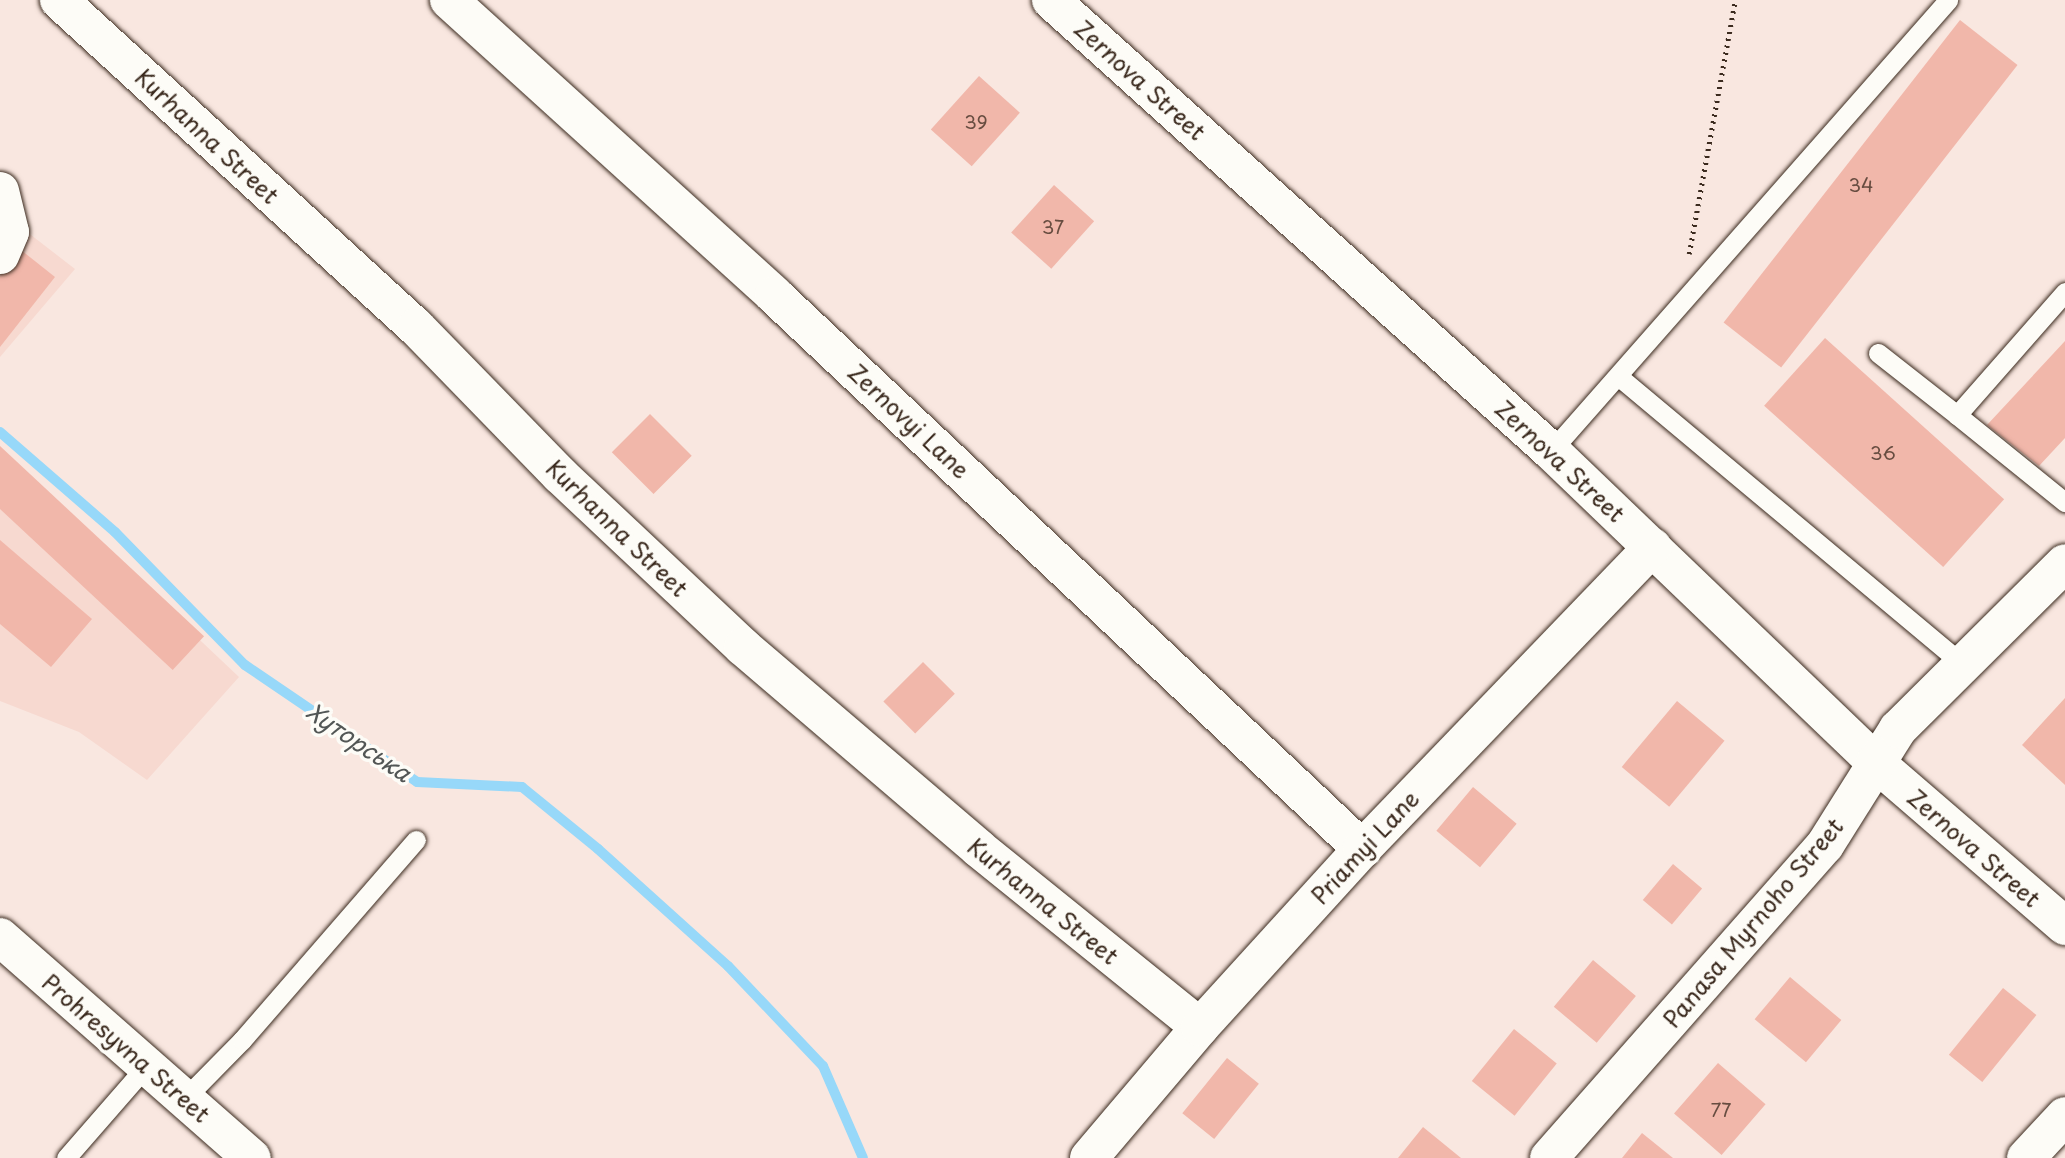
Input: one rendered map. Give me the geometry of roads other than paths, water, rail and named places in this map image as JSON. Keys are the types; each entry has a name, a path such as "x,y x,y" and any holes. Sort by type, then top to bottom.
{"street":[{"name":"Kurhanna Street","path":"59,0 416,327 559,475 743,648 978,848 1200,1027"},
{"name":"Zernovyi Lane","path":"449,0 774,295 1362,849"},
{"name":"Zernova Street","path":"1051,0 1551,451 1875,762 2065,926"},
{"path":"0,191 10,232 0,255"},
{"name":"Priamyi Lane","path":"1105,1152 1200,1027 1362,849 1653,547"},
{"name":"Panasa Myrnoho Street","path":"1549,1158 1825,845 1875,762 1912,713 1965,666 2065,563"},
{"name":"Prohresyvna Street","path":"0,937 252,1158"},
{"path":"2026,1158 2065,1116"}],"lane":[{"path":"1551,451 1680,308 1948,0"},
{"path":"1957,415 2065,292"},
{"path":"1878,353 2065,502"},
{"path":"1619,376 1965,666"},
{"path":"184,1099 242,1040 416,840"},
{"path":"66,1158 146,1065"}],"waterway":[{"name":"Хуторська","path":"0,432 115,532 245,665 417,782 522,787 598,849 728,966 823,1066 863,1158"}]}
